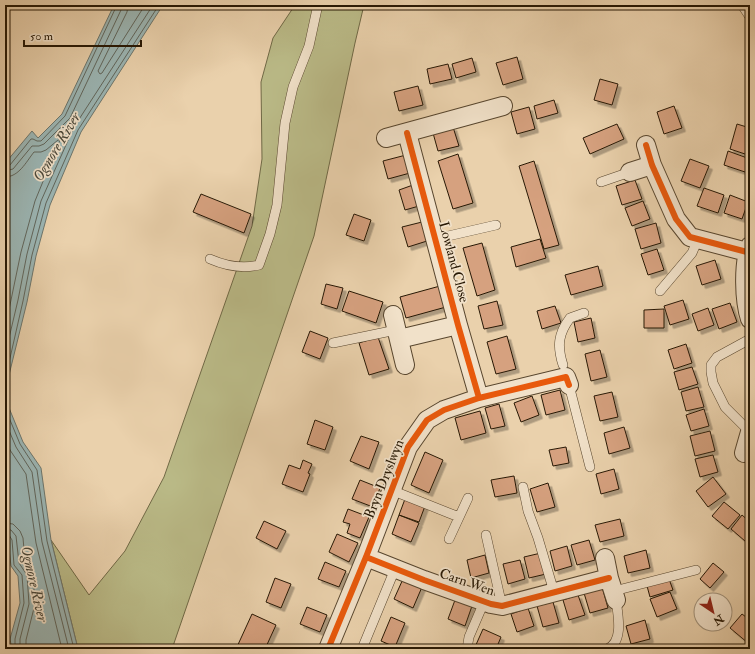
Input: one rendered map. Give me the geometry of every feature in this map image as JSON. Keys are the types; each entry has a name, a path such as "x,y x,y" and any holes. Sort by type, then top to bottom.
{"street":[{"path":"386,138 503,106"},
{"name":"Lowland Close","path":"407,132 458,326 480,398"},
{"path":"646,145 652,165 676,219 690,237 749,249 745,284 746,306 750,319"},
{"path":"630,172 652,165"},
{"path":"405,365 396,328 458,326"},
{"name":"Bryn Dryslwyn","path":"328,649 366,557 408,447 427,420 444,410 480,398 566,376"},
{"path":"744,453 750,432"},
{"name":"Carn Wen","path":"366,557 484,602 502,606 554,592 613,590"},
{"path":"605,558 613,590"}],"lane":[{"path":"210,259 231,266 248,267 259,265 270,234 276,205 285,123 288,109 293,87 309,46 318,10 317,5"},
{"path":"742,5 750,17"},
{"path":"601,182 630,172"},
{"path":"435,238 496,225"},
{"path":"660,291 692,253 698,239"},
{"path":"584,313 570,318 562,332 559,346 590,467"},
{"path":"332,343 396,328"},
{"path":"750,339 717,357 711,366 713,382 725,407 750,432"},
{"path":"523,487 528,511 538,538 554,592"},
{"path":"392,490 459,517"},
{"path":"449,539 468,498"},
{"path":"486,535 502,606"},
{"path":"362,649 395,569"},
{"path":"607,649 612,647 617,636 618,623 613,590 696,570"},
{"path":"467,649 471,631 484,602"}],"green space":[{"path":"295,5 364,5 314,236 172,649 78,649 51,540 89,595 125,551 164,477 252,226 262,159 261,82 273,38"}],"water":[{"name":"Ogmore River","path":"114,5 163,5 81,132 50,205 36,256 27,302 9,375 7,403 23,442 41,468 51,540 78,649 12,649 10,639 20,603 18,576 11,566 8,540 5,534 5,169 7,161 32,131 38,138 62,114"}],"building":[{"path":"517,57 523,79 503,85 496,63"},
{"path":"472,58 476,72 456,78 452,64"},
{"path":"448,64 452,79 430,84 427,69"},
{"path":"600,79 618,84 612,105 594,100"},
{"path":"418,86 423,105 399,111 394,92"},
{"path":"554,100 558,113 537,119 534,106"},
{"path":"674,106 682,128 664,134 657,112"},
{"path":"529,107 535,129 517,134 511,112"},
{"path":"617,124 624,139 590,154 583,138"},
{"path":"737,124 750,128 750,149 748,155 730,149"},
{"path":"453,127 459,146 438,151 433,133"},
{"path":"728,151 750,159 745,172 724,165"},
{"path":"458,154 473,203 453,209 438,161"},
{"path":"406,155 410,173 388,179 383,161"},
{"path":"690,159 709,166 700,188 681,181"},
{"path":"534,161 559,245 544,249 519,166"},
{"path":"635,180 642,199 622,205 616,186"},
{"path":"413,185 419,206 405,210 399,190"},
{"path":"704,188 724,195 718,213 697,206"},
{"path":"201,194 251,214 244,233 193,212"},
{"path":"730,195 748,202 742,219 724,213"},
{"path":"643,201 650,219 632,226 625,208"},
{"path":"354,214 371,220 364,241 346,235"},
{"path":"422,222 427,241 408,247 402,227"},
{"path":"656,223 661,243 641,249 635,229"},
{"path":"540,239 546,258 516,267 511,247"},
{"path":"482,243 495,290 477,296 463,248"},
{"path":"657,249 664,270 648,275 641,254"},
{"path":"715,260 721,279 702,285 696,266"},
{"path":"598,266 603,286 571,295 565,275"},
{"path":"326,284 343,288 337,309 321,304"},
{"path":"440,286 446,307 406,318 400,297"},
{"path":"349,291 383,302 376,323 342,311"},
{"path":"683,300 689,319 670,325 664,306"},
{"path":"497,301 503,325 484,329 478,306"},
{"path":"730,303 737,322 719,329 712,309"},
{"path":"555,306 561,323 542,329 537,311"},
{"path":"708,308 714,325 698,331 692,314"},
{"path":"664,309 664,328 644,328 644,310"},
{"path":"591,318 595,338 578,342 574,322"},
{"path":"310,331 328,338 320,359 302,352"},
{"path":"507,336 516,369 496,374 487,342"},
{"path":"378,337 389,369 369,375 359,343"},
{"path":"686,344 692,363 674,369 668,350"},
{"path":"600,350 607,377 591,381 585,354"},
{"path":"692,367 698,384 679,390 674,372"},
{"path":"698,387 704,407 686,411 681,392"},
{"path":"560,390 565,410 546,415 541,395"},
{"path":"612,392 618,417 600,421 594,396"},
{"path":"532,396 539,415 521,422 514,403"},
{"path":"499,404 505,426 491,429 485,408"},
{"path":"704,409 709,426 691,431 686,415"},
{"path":"480,411 486,433 461,440 455,418"},
{"path":"315,420 333,427 325,450 307,444"},
{"path":"624,427 630,448 609,454 604,433"},
{"path":"710,431 715,451 695,456 690,436"},
{"path":"361,436 379,442 369,469 350,461"},
{"path":"566,447 569,463 553,466 549,450"},
{"path":"425,452 443,460 429,493 411,485"},
{"path":"713,455 718,472 700,477 695,459"},
{"path":"303,460 312,464 303,492 282,484 289,465 300,469"},
{"path":"614,469 619,489 601,494 596,474"},
{"path":"514,476 517,493 495,497 491,480"},
{"path":"713,477 726,494 708,507 696,491"},
{"path":"360,480 380,488 373,507 352,499"},
{"path":"548,483 555,507 537,512 530,489"},
{"path":"405,499 425,506 419,522 399,515"},
{"path":"724,502 740,515 728,529 712,516"},
{"path":"348,509 369,517 360,538 347,533 350,524 343,522"},
{"path":"399,515 419,523 411,542 392,534"},
{"path":"742,515 750,522 750,535 745,541 731,529"},
{"path":"620,519 624,536 600,542 595,525"},
{"path":"264,521 286,531 277,549 256,538"},
{"path":"337,534 358,543 349,562 329,552"},
{"path":"589,540 595,560 577,565 571,545"},
{"path":"567,546 572,566 555,571 550,551"},
{"path":"646,550 650,568 628,573 624,556"},
{"path":"541,553 546,574 529,578 524,557"},
{"path":"485,555 489,573 471,578 467,560"},
{"path":"520,560 525,579 508,584 503,564"},
{"path":"325,562 346,571 339,587 318,579"},
{"path":"713,563 724,572 710,588 700,579"},
{"path":"275,578 291,584 281,608 266,602"},
{"path":"403,579 422,587 413,608 394,599"},
{"path":"669,579 673,590 650,597 647,586"},
{"path":"602,587 608,608 590,613 584,593"},
{"path":"670,592 677,609 657,617 650,599"},
{"path":"578,595 585,615 569,620 563,600"},
{"path":"455,600 472,606 465,626 448,619"},
{"path":"553,602 559,623 543,627 537,606"},
{"path":"307,607 327,615 320,632 300,624"},
{"path":"528,608 534,626 517,632 511,614"},
{"path":"252,614 276,625 265,649 236,649"},
{"path":"742,614 750,620 750,641 748,643 733,630 733,624"},
{"path":"391,617 405,623 395,647 381,641"},
{"path":"645,620 650,639 631,644 626,626"},
{"path":"483,629 501,637 496,649 480,649 475,647"}],"cycle path":[{"path":"407,133 479,398"},
{"path":"646,145 652,165 676,219 690,237 747,252"},
{"path":"328,649 366,557 408,447 427,420 444,410 479,398 566,377 569,385"},
{"path":"366,557 424,580 491,604 502,606 609,578"}]}
